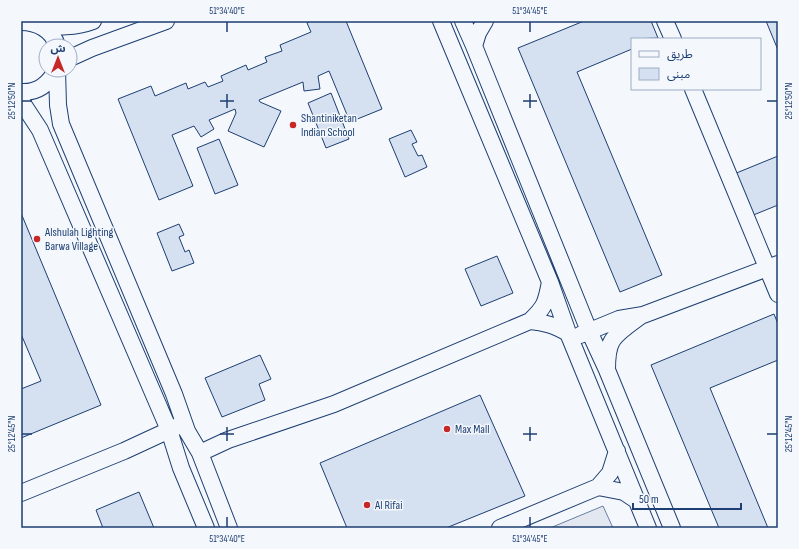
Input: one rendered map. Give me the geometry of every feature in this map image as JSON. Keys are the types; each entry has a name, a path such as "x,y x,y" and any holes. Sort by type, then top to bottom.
{"street":[{"path":"21,22 30,22 61,28 93,21"},
{"path":"78,54 166,21"},
{"path":"441,21 550,282 569,336 648,528"},
{"path":"463,21 589,331 607,370 672,528"},
{"path":"474,46 478,33 485,21"},
{"path":"665,21 673,38"},
{"path":"40,25 49,32 53,38"},
{"path":"21,92 28,92 40,88 52,78"},
{"path":"57,78 58,105 61,124 185,423 200,453 229,528"},
{"path":"693,90 773,266 778,294"},
{"path":"21,101 40,130 168,430 181,468 206,528"},
{"path":"530,321 541,322 554,326 569,336 589,331 619,319 643,314 773,266"},
{"path":"200,453 228,440 334,404 530,321 541,310 546,299 550,282"},
{"path":"607,370 608,355 612,341 643,314"},
{"path":"21,492 124,451 185,423"},
{"path":"500,528 598,487 610,473 617,451"},
{"path":"598,487 624,492 636,500"}],"shaded area":[{"path":"603,506 613,528 550,528"}],"building":[{"path":"311,21 346,21 382,109 350,122 329,71 318,76 320,89 304,91 303,82 259,100 260,102 281,111 264,147 228,131 236,113 235,109 209,120 214,129 201,137 194,126 172,135 193,186 159,200 118,99 151,86 155,96 186,83 188,89 205,82 208,87 223,81 221,76 246,65 248,70 267,62 265,57 282,51 280,45 311,32 307,23"},
{"path":"584,21 651,21 658,38 631,38 631,49 577,72 662,275 620,292 518,48"},
{"path":"766,21 778,21 778,50"},
{"path":"331,93 349,139 326,148 308,103"},
{"path":"411,130 417,142 412,144 418,156 422,155 427,167 405,177 389,139"},
{"path":"219,139 238,185 215,194 197,148"},
{"path":"778,156 778,205 751,216 734,174"},
{"path":"21,213 101,405 21,438 21,389 41,381 21,334"},
{"path":"179,224 184,235 179,237 185,252 189,250 194,263 172,271 157,233"},
{"path":"497,256 513,293 481,306 465,269"},
{"path":"774,314 778,324 778,360 710,388 768,528 719,528 651,365"},
{"path":"260,355 271,379 259,384 265,400 222,417 205,378"},
{"name":"Max Mall","path":"480,395 525,496 446,528 347,528 320,463"},
{"path":"139,492 154,528 103,528 96,510"}],"place":[{"name":"Shantiniketan Indian School","path":"293,125"},
{"name":"Alshulah Lighting Barwa Village","path":"37,239"},
{"name":"Max Mall","path":"447,429"},
{"name":"Al Rifai","path":"367,505"}]}
